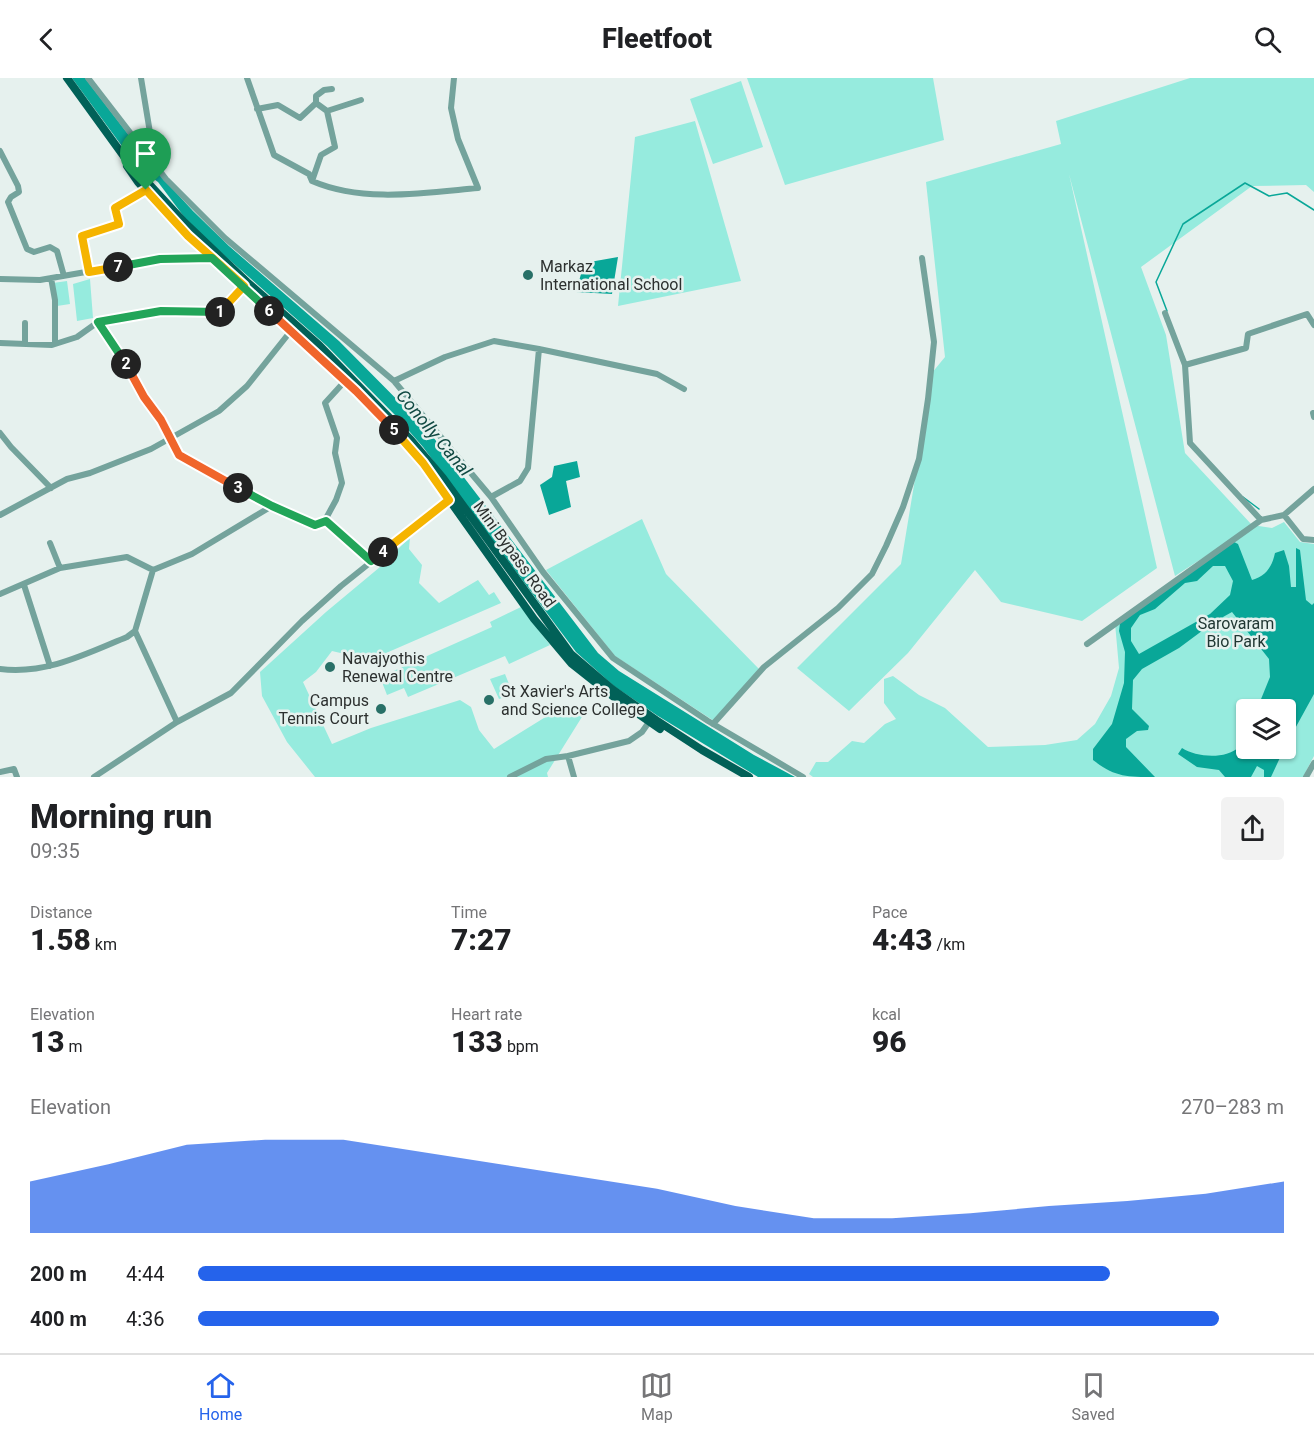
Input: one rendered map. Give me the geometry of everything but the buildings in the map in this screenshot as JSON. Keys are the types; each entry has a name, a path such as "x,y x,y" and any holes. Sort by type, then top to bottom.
{"main road":[{"name":"Mini Bypass Road","path":"62,78 146,190 188,236 345,381 423,463 452,497 534,619 570,663 649,722 742,777"},
{"name":"Mini Bypass Road","path":"67,78 125,158 184,222 247,282 319,345 411,440 571,654 612,689 656,720 748,777"}],"street":[{"path":"88,78 155,165 225,238 394,381 491,497 543,572 613,658 714,724 803,777"},
{"path":"141,78 155,165"},
{"path":"247,78 274,155 309,174 312,181 355,193 435,192 478,188 458,139 453,118 451,108 454,78"},
{"path":"257,109 278,105 300,118 316,103 316,96 324,90 332,89"},
{"path":"327,111 361,100"},
{"path":"312,181 321,155 335,147 327,111 316,103"},
{"path":"0,151 18,186 19,192 8,202 27,249 34,252 50,247 57,251 64,276"},
{"path":"89,272 82,236 119,224 115,208 146,190"},
{"path":"0,279 51,278 160,259 212,258"},
{"path":"714,724 764,666 838,608 873,574 891,536 919,459 928,399 934,342 922,258"},
{"path":"51,278 55,300 55,344"},
{"path":"0,343 55,344 77,337 98,322 161,311 221,312 244,286"},
{"path":"1165,314 1185,365 1191,443 1261,520"},
{"path":"1185,365 1246,348 1248,334 1307,314 1314,325"},
{"path":"98,322 133,375 144,397 161,420 179,455 272,506 315,525 326,521 342,483 335,453 337,438 325,403 345,381"},
{"path":"25,323 25,344"},
{"path":"0,515 67,479 90,473 151,449 219,411 247,386 290,332"},
{"path":"394,381 445,357 494,341 539,348 657,374 684,389"},
{"path":"491,497 520,481 528,468 539,348"},
{"path":"0,433 51,488"},
{"path":"0,445 11,447"},
{"path":"1088,644 1261,520 1284,515 1314,489"},
{"path":"94,777 177,722 231,693 302,621 371,561 452,497"},
{"path":"0,594 60,568 127,557 153,570 192,554 272,506"},
{"path":"1284,515 1303,539 1314,540"},
{"path":"326,521 371,561"},
{"path":"50,543 60,568"},
{"path":"0,669 18,671 51,666 73,660 127,637 135,631 153,570"},
{"path":"24,585 51,666"},
{"path":"135,631 177,722"},
{"path":"510,777 546,759 629,741 642,732 649,722"},
{"path":"568,756 574,777"},
{"path":"1306,777 1314,763"},
{"path":"0,772 14,770 17,777"}],"green space":[{"path":"747,78 933,78 944,140 785,185"},
{"name":"Sarovaram Bio Park","path":"1190,78 1314,78 1314,192 1306,185 1252,186 1141,267 1166,335 1185,453 1252,525 1272,528 1284,522 1300,542 1314,544 1314,756 1303,777 813,777 809,774 816,762 828,762 852,741 864,743 885,724 896,719 884,703 884,679 893,676 919,695 945,708 988,747 1045,745 1077,740 1095,724 1111,696 1119,668 1115,623 1232,539 1175,576 1069,174 1157,568 1082,621 1001,602 975,570 908,653 849,711 797,668 901,564 931,374 945,357 926,182 1061,144 1056,121"},
{"path":"741,81 763,147 713,164 690,99"},
{"path":"695,121 741,281 618,306 635,137"},
{"path":"90,279 93,318 77,321 73,284"},
{"path":"67,281 70,304 57,306 53,283"},
{"path":"642,519 666,574 759,669 714,721 615,656 546,570"},
{"path":"410,537 409,549 422,565 419,583 439,603 478,580 489,595 494,592 501,603 370,660 332,651 316,672 303,682 332,744 371,728 460,700 471,707 479,730 494,749 552,713 585,712 547,773 548,777 315,777 287,742 262,696 260,672 380,567"},
{"path":"521,607 550,645 509,664 505,656 408,697 404,688 387,695 380,677 492,627 490,622"},
{"path":"505,674 513,694 499,699 490,679"}],"shaded area":[{"path":"72,78 85,78 158,173 193,211 229,246 339,341 430,433 598,653 619,671 754,755 795,777 758,777 658,716 614,686 576,652 423,447 395,415 327,346 191,226 158,182 138,168"},
{"path":"618,257 612,294 576,292 584,263"},
{"path":"577,461 580,477 566,481 571,507 549,515 540,485 552,477 554,466"},
{"path":"1234,542 1238,544 1252,580 1268,570 1275,553 1284,550 1289,566 1291,587 1296,587 1296,548 1300,550 1306,600 1312,605 1314,603 1314,694 1296,727 1296,699 1261,699 1270,677 1269,659 1232,612 1214,622 1179,648 1142,669 1133,680 1132,709 1149,726 1148,730 1137,731 1126,739 1126,747 1155,777 1115,773 1093,760 1093,749 1112,724 1124,683 1125,652 1119,631 1120,623","holes":["1213,566 1225,566 1233,581 1230,595 1210,614 1139,654 1131,641 1131,628 1140,615 1155,609 1185,583 1197,581"]},
{"path":"1182,748 1210,756 1236,749 1236,759 1279,759 1271,777 1264,777 1264,770 1257,766 1251,777 1225,777 1219,770 1197,767 1178,754"}],"waterway":[{"path":"1167,311 1156,282 1183,224 1245,183 1269,196 1287,193 1314,210"},
{"path":"1243,497 1259,509"}],"place":[{"name":"Markaz International School","path":"528,275"},
{"name":"Navajyothis Renewal Centre","path":"330,667"},
{"name":"St Xavier's Arts and Science College","path":"489,700"},
{"name":"Campus Tennis Court","path":"381,709"}],"route":[{"path":"146,190 115,208 119,224 82,236 89,272 160,259 212,258 244,286 290,332 356,391 391,426 423,463 449,500 371,561 326,521 315,525 272,506 179,455 161,420 144,397 122,357 98,322 161,311 221,312 244,286 188,236 146,190"}],"water label":[{"name":"Conolly Canal","path":"434,433"}]}
